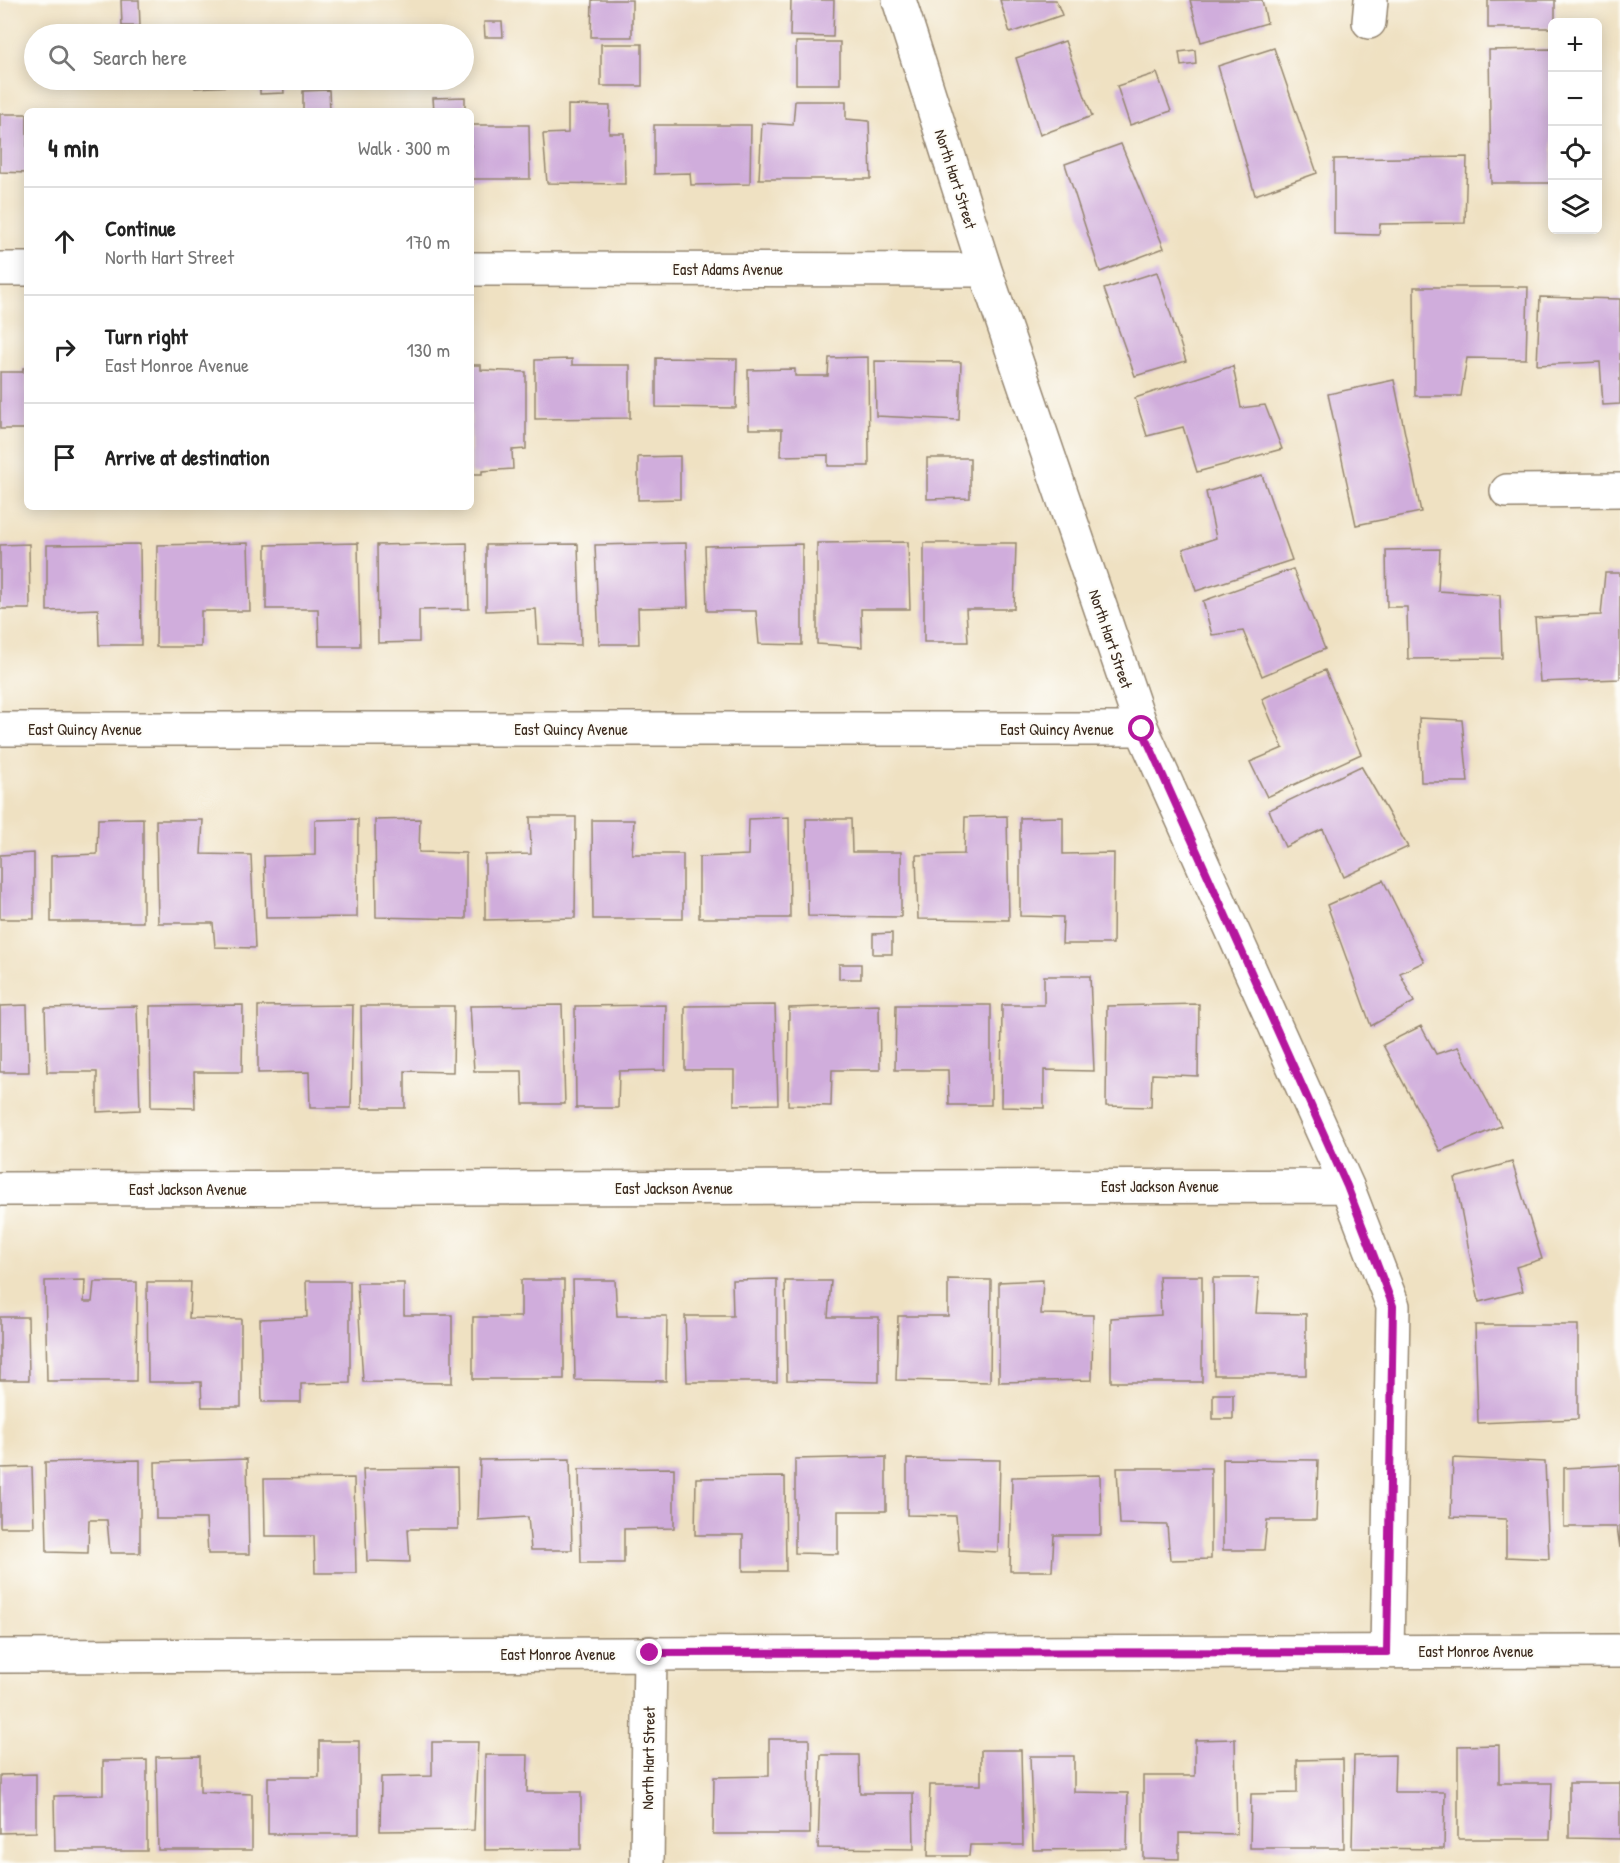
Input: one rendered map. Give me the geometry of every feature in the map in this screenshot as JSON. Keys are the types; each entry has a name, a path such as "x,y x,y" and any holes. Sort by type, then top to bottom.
{"street":[{"name":"North Hart Street","path":"900,0 985,270 1142,729 1347,1186 1393,1306 1387,1652"},
{"path":"0,269 24,269"},
{"name":"East Adams Avenue","path":"474,269 985,270"},
{"path":"1507,490 1620,490"},
{"name":"East Quincy Avenue","path":"0,729 1142,729"},
{"name":"East Jackson Avenue","path":"0,1190 1347,1186"},
{"name":"East Monroe Avenue","path":"0,1656 1620,1651"},
{"name":"North Hart Street","path":"647,1863 650,1653"}],"building":[{"path":"121,0 139,0 140,24 122,24"},
{"path":"592,0 632,0 632,37 591,37"},
{"path":"791,0 834,0 833,37 790,36"},
{"path":"1000,0 1056,0 1062,15 1010,33"},
{"path":"1190,0 1262,0 1267,23 1201,42"},
{"path":"1488,0 1555,0 1555,18 1548,18 1548,28 1488,28"},
{"path":"484,22 502,22 503,37 485,37"},
{"path":"1065,41 1092,116 1040,135 1016,58"},
{"path":"796,42 840,42 840,84 796,84"},
{"path":"601,44 642,44 642,86 601,86"},
{"path":"1274,48 1317,173 1255,195 1218,66"},
{"path":"1548,49 1548,183 1491,183 1489,50"},
{"path":"1195,50 1196,64 1181,66 1179,52"},
{"path":"1157,73 1171,111 1130,125 1117,86"},
{"path":"260,90 284,90 284,93 260,94"},
{"path":"329,90 330,108 303,108 303,91"},
{"path":"465,97 465,108 434,108 433,98"},
{"path":"795,101 846,101 846,119 869,121 871,179 759,179 762,123 793,125"},
{"path":"568,105 610,106 609,133 624,133 625,184 547,183 543,134 568,133"},
{"path":"0,114 24,114 24,173 0,172"},
{"path":"474,125 529,125 530,179 474,179"},
{"path":"654,125 751,125 750,184 691,185 690,173 654,174"},
{"path":"1121,144 1164,248 1100,272 1065,164"},
{"path":"1467,157 1465,223 1380,224 1379,235 1334,234 1334,159"},
{"path":"1157,272 1186,361 1135,376 1104,289"},
{"path":"1414,287 1528,287 1526,359 1467,358 1461,396 1415,396"},
{"path":"1540,297 1620,299 1620,404 1603,405 1600,362 1537,365"},
{"path":"868,357 869,466 828,466 828,455 781,456 782,429 749,429 748,370 795,369 795,376 828,376 829,358"},
{"path":"656,358 737,359 736,408 656,407"},
{"path":"572,359 572,365 630,365 630,418 535,419 535,360"},
{"path":"875,361 961,362 959,420 876,416"},
{"path":"474,365 481,365 481,370 526,372 526,449 512,450 513,469 482,471 482,474 474,474"},
{"path":"1233,366 1241,408 1265,405 1282,449 1197,472 1183,427 1147,436 1135,398"},
{"path":"24,368 24,429 0,429 0,372 23,372"},
{"path":"1394,380 1421,512 1356,525 1328,394"},
{"path":"680,456 680,499 638,500 638,457"},
{"path":"927,458 970,458 970,498 927,499"},
{"path":"1262,475 1292,560 1196,591 1183,549 1216,538 1206,492"},
{"path":"908,542 910,609 861,609 862,647 817,644 817,543"},
{"path":"248,543 250,611 201,611 201,647 156,647 157,545"},
{"path":"358,543 360,646 319,646 318,609 266,609 266,545"},
{"path":"467,543 469,609 419,610 419,642 378,643 377,545"},
{"path":"686,543 688,607 638,608 639,644 599,644 595,545"},
{"path":"924,543 1016,543 1014,609 966,609 968,642 924,642"},
{"path":"29,544 30,609 0,609 0,545"},
{"path":"140,544 141,645 99,645 98,609 47,611 47,545"},
{"path":"578,544 581,645 538,644 536,609 486,611 486,545"},
{"path":"802,544 802,645 759,644 756,611 707,611 705,546"},
{"path":"1440,549 1438,591 1500,595 1502,658 1408,659 1407,607 1387,607 1386,550"},
{"path":"1293,569 1325,649 1262,676 1243,631 1212,635 1203,601"},
{"path":"1605,573 1620,573 1620,679 1540,682 1535,618 1601,615"},
{"path":"1325,670 1361,754 1267,797 1250,762 1283,748 1262,699"},
{"path":"1419,718 1462,720 1468,782 1421,782"},
{"path":"1361,766 1408,847 1344,877 1323,829 1285,847 1269,810"},
{"path":"1007,816 1009,920 918,919 916,855 964,854 965,817"},
{"path":"530,817 576,817 575,918 485,920 485,855 531,854"},
{"path":"789,817 790,918 699,918 699,857 748,855 749,819"},
{"path":"1063,817 1063,854 1114,853 1113,944 1062,944 1063,917 1020,916 1020,818"},
{"path":"143,818 143,922 51,922 51,856 97,854 98,819"},
{"path":"358,819 357,917 266,918 264,856 315,855 315,820"},
{"path":"420,819 419,852 466,853 466,919 376,917 375,820"},
{"path":"806,819 851,819 852,852 901,852 901,917 808,916"},
{"path":"156,820 203,820 201,854 251,855 255,948 215,947 213,923 158,923"},
{"path":"592,820 634,820 632,854 683,854 683,919 593,919"},
{"path":"34,853 34,919 0,919 0,855"},
{"path":"1383,880 1424,962 1400,973 1414,1002 1371,1026 1327,905"},
{"path":"892,933 892,954 873,954 873,934"},
{"path":"839,964 861,964 861,979 839,979"},
{"path":"1044,976 1090,976 1094,1071 1044,1070 1044,1108 1001,1107 1002,1005 1044,1005"},
{"path":"1199,1004 1198,1076 1152,1074 1151,1107 1106,1106 1107,1006"},
{"path":"27,1005 29,1072 0,1072 0,1006"},
{"path":"243,1005 242,1072 194,1072 195,1108 151,1107 150,1006"},
{"path":"353,1005 351,1108 310,1108 309,1072 258,1073 258,1006"},
{"path":"562,1005 565,1104 523,1104 522,1071 474,1071 470,1006"},
{"path":"666,1005 665,1070 619,1071 618,1108 576,1108 575,1006"},
{"path":"775,1005 778,1104 734,1105 734,1070 685,1070 685,1006"},
{"path":"879,1005 880,1070 832,1070 831,1106 788,1105 789,1008"},
{"path":"896,1005 991,1005 991,1105 949,1105 948,1070 895,1070"},
{"path":"137,1006 140,1110 97,1112 97,1072 47,1072 45,1008"},
{"path":"361,1006 454,1006 453,1072 405,1071 405,1108 362,1108"},
{"path":"1421,1026 1436,1054 1458,1047 1501,1126 1440,1151 1383,1045"},
{"path":"1512,1162 1542,1259 1516,1267 1523,1291 1479,1302 1455,1178"},
{"path":"1159,1276 1202,1276 1202,1382 1111,1382 1111,1318 1161,1315"},
{"path":"1213,1278 1259,1278 1256,1313 1306,1314 1306,1375 1214,1375"},
{"path":"777,1279 777,1382 687,1382 685,1316 733,1316 732,1280"},
{"path":"948,1279 991,1280 990,1382 896,1380 898,1316 948,1316"},
{"path":"85,1280 84,1302 92,1302 94,1282 137,1282 136,1381 47,1381 45,1281"},
{"path":"521,1280 564,1280 564,1379 473,1379 473,1317 521,1317"},
{"path":"573,1280 615,1280 617,1316 667,1316 666,1381 575,1380"},
{"path":"1043,1280 1041,1314 1093,1315 1092,1380 999,1382 999,1282"},
{"path":"306,1281 350,1281 350,1383 301,1384 301,1402 262,1402 260,1319 307,1317"},
{"path":"785,1281 831,1281 828,1317 879,1317 879,1382 787,1380"},
{"path":"147,1282 191,1282 189,1318 241,1319 241,1407 202,1407 201,1382 148,1382"},
{"path":"357,1283 404,1283 404,1315 452,1315 452,1383 363,1382"},
{"path":"0,1317 28,1317 29,1380 0,1380"},
{"path":"1475,1325 1578,1325 1578,1419 1478,1423"},
{"path":"1213,1394 1233,1394 1233,1419 1213,1419"},
{"path":"886,1457 886,1511 838,1511 838,1554 795,1553 795,1459"},
{"path":"1453,1458 1545,1462 1549,1559 1506,1557 1506,1519 1451,1517"},
{"path":"247,1459 249,1554 208,1554 206,1519 156,1519 155,1462"},
{"path":"570,1459 572,1550 531,1550 528,1517 478,1520 480,1460"},
{"path":"907,1459 1000,1460 998,1552 959,1550 956,1516 907,1515"},
{"path":"1223,1459 1318,1460 1316,1520 1267,1520 1264,1550 1223,1550"},
{"path":"140,1460 140,1553 110,1553 107,1520 89,1520 88,1553 47,1552 45,1462"},
{"path":"1620,1465 1620,1548 1617,1527 1564,1527 1564,1468"},
{"path":"32,1467 34,1527 0,1527 0,1468"},
{"path":"457,1468 458,1529 408,1529 410,1562 367,1561 363,1469"},
{"path":"674,1468 674,1528 624,1529 624,1563 581,1563 579,1469"},
{"path":"1117,1468 1211,1468 1211,1559 1170,1560 1167,1525 1120,1524"},
{"path":"1100,1475 1101,1535 1054,1535 1052,1571 1010,1571 1012,1477"},
{"path":"785,1477 786,1571 743,1571 743,1535 695,1535 696,1478"},
{"path":"354,1478 356,1573 315,1573 314,1536 265,1536 264,1479"},
{"path":"769,1739 809,1739 810,1834 713,1834 714,1777 769,1776"},
{"path":"1235,1739 1237,1834 1179,1833 1179,1859 1143,1858 1143,1776 1195,1776 1195,1740"},
{"path":"319,1741 359,1741 359,1834 268,1834 268,1777 319,1777"},
{"path":"432,1742 478,1742 474,1830 380,1831 381,1777 432,1776"},
{"path":"1499,1745 1499,1783 1552,1783 1550,1839 1458,1839 1458,1746"},
{"path":"981,1750 1021,1750 1023,1845 970,1845 969,1856 928,1856 930,1785 981,1785"},
{"path":"485,1755 528,1755 527,1792 581,1792 581,1849 485,1850"},
{"path":"821,1755 859,1755 860,1793 913,1793 914,1849 818,1848"},
{"path":"1395,1755 1394,1792 1445,1792 1444,1849 1352,1848 1354,1756"},
{"path":"200,1756 200,1792 252,1794 252,1850 158,1850 156,1757"},
{"path":"1030,1756 1074,1756 1074,1792 1128,1793 1127,1849 1033,1850"},
{"path":"1343,1759 1344,1848 1250,1848 1251,1794 1297,1793 1297,1760"},
{"path":"147,1760 147,1851 55,1851 54,1796 103,1795 103,1761"},
{"path":"36,1774 36,1832 0,1833 0,1775"},
{"path":"1569,1783 1620,1783 1620,1839 1569,1838"}],"route":[{"path":"650,1653 1387,1652 1393,1306 1347,1186 1142,729"}]}
